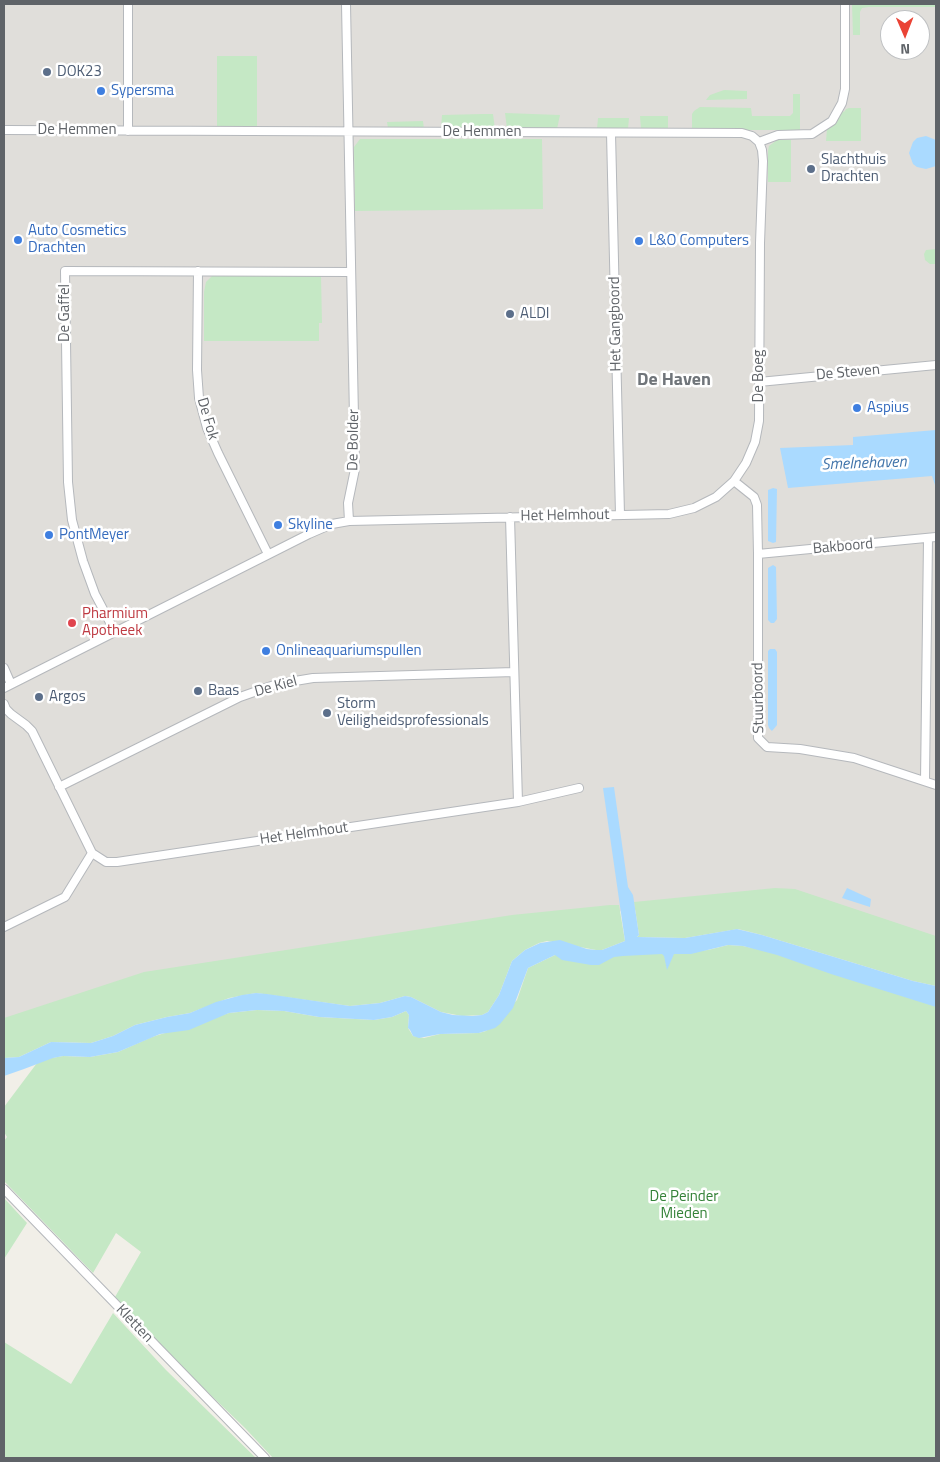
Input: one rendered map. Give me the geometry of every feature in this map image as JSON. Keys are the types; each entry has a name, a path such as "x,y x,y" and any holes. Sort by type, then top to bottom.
{"street":[{"path":"128,4 128,131"},
{"name":"De Bolder","path":"346,4 355,469 348,503 349,521"},
{"path":"759,142 778,135 812,134 832,121 842,103 845,89 844,4"},
{"name":"De Hemmen","path":"4,130 742,133 752,136 759,142"},
{"name":"Het Gangboord","path":"611,133 620,516"},
{"name":"De Boeg","path":"620,516 669,514 694,508 716,496 734,481 746,463 755,442 759,421 760,243 763,160 759,142"},
{"name":"De Gaffel","path":"115,632 95,594 83,561 72,520 68,482 65,271 351,272"},
{"name":"De Fok","path":"198,271 197,370 200,398 207,428 268,554"},
{"name":"De Steven","path":"759,382 936,365"},
{"name":"Stuurboord","path":"734,481 754,497 757,505 758,738 767,747 800,749 854,758 936,785"},
{"name":"Het Helmhout","path":"349,521 620,516"},
{"name":"Het Helmhout","path":"510,517 518,802"},
{"path":"4,668 7,686 309,534 332,524 349,521"},
{"name":"Bakboord","path":"758,554 932,538 925,781"},
{"name":"De Kiel","path":"59,787 240,697 277,684 312,678 514,672"},
{"path":"4,704 11,714 32,731 92,853 65,896 4,927"},
{"name":"Het Helmhout","path":"92,853 106,862 117,862 518,802 579,788"},
{"name":"Kletten","path":"4,1189 265,1458"}],"shaded area":[{"path":"4,4 936,4 936,947 781,899 545,917 4,1027"}],"green space":[{"path":"852,4 936,4 936,7 862,8 860,12 860,35 853,35"},
{"path":"217,56 257,56 257,128 217,127"},
{"path":"724,90 747,91 747,99 706,100 710,95"},
{"path":"793,94 800,94 800,130 692,130 692,114 700,107 751,108 752,116 790,116 793,113"},
{"path":"849,108 861,108 861,141 826,141 827,129 838,119 843,111"},
{"path":"505,113 560,115 557,129 507,129"},
{"path":"493,114 495,129 441,129 442,115"},
{"path":"640,116 668,116 668,129 641,129"},
{"path":"598,118 629,118 628,129 597,129"},
{"path":"423,121 424,129 388,128 387,122"},
{"path":"360,139 542,139 543,209 355,211 354,147"},
{"path":"777,140 791,140 791,182 768,182 769,146"},
{"path":"936,249 936,264 930,264 925,260 924,254 926,250"},
{"path":"212,276 321,276 322,323 319,323 319,341 204,341 204,292 206,282"},
{"path":"775,888 795,889 936,936 936,986 913,981 738,929 685,938 637,937 639,935 634,902"},
{"path":"619,905 625,941 602,950 596,950 547,941 525,950 512,961 499,995 488,1012 482,1015 462,1016 441,1012 411,997 405,996 380,1003 350,1006 256,993 229,998 190,1013 135,1025 113,1036 91,1043 51,1042 19,1057 4,1058 4,1018 144,972 512,915"},
{"name":"De Peinder Mieden","path":"728,945 762,948 936,1005 936,1458 273,1458 115,1297 141,1252 116,1233 93,1273 4,1181 4,1141 7,1137 4,1132 4,1107 37,1063 46,1059 63,1056 90,1057 118,1052 152,1037 229,1013 257,1010 284,1011 319,1017 374,1020 392,1017 406,1011 409,1015 408,1028 413,1036 424,1038 440,1034 479,1033 486,1031 517,1000 528,968 555,955 609,956 708,950"},
{"path":"4,1198 27,1223 4,1259"},
{"path":"113,1313 166,1370 256,1458 4,1458 4,1342 71,1384"}],"water":[{"path":"926,136 936,140 936,166 926,169 913,164 909,153 913,142 917,138"},
{"name":"Smelnehaven","path":"936,430 936,488 932,476 788,488 780,448 853,445 853,437"},
{"path":"777,489 776,542 773,543 768,541 768,490"},
{"path":"773,565 776,567 777,619 774,623 771,623 768,620 768,568"},
{"path":"775,649 777,652 777,725 772,731 768,725 768,651"},
{"path":"614,787 628,887 633,895 639,935 637,937 685,938 737,929 913,981 936,986 936,1007 777,955 743,946 728,945 691,954 674,954 667,970 662,954 614,957 599,965 562,960 555,955 528,968 513,1008 495,1028 479,1033 440,1034 419,1038 413,1036 408,1028 409,1015 406,1011 392,1017 374,1020 319,1017 284,1011 257,1010 229,1013 189,1030 160,1034 118,1052 90,1057 63,1056 53,1058 4,1076 4,1058 19,1057 51,1042 91,1043 113,1036 135,1025 190,1013 216,1002 256,993 350,1006 380,1003 405,996 411,997 441,1012 453,1015 482,1015 488,1012 499,995 512,961 525,950 540,943 560,940 587,949 602,950 625,941 603,788"},
{"path":"847,888 871,899 870,907 842,898"}],"place":[{"name":"DOK23","path":"47,72"},
{"name":"Sypersma","path":"101,91"},
{"name":"Slachthuis Drachten","path":"811,169"},
{"name":"Auto Cosmetics Drachten","path":"18,240"},
{"name":"L&O Computers","path":"639,241"},
{"name":"ALDI","path":"510,314"},
{"name":"Aspius","path":"857,408"},
{"name":"Skyline","path":"278,525"},
{"name":"PontMeyer","path":"49,535"},
{"name":"Pharmium Apotheek","path":"72,623"},
{"name":"Onlineaquariumspullen","path":"266,651"},
{"name":"Baas","path":"198,691"},
{"name":"Argos","path":"39,697"},
{"name":"Storm Veiligheidsprofessionals","path":"327,713"}],"district":[{"name":"De Haven","path":"674,381"}]}
